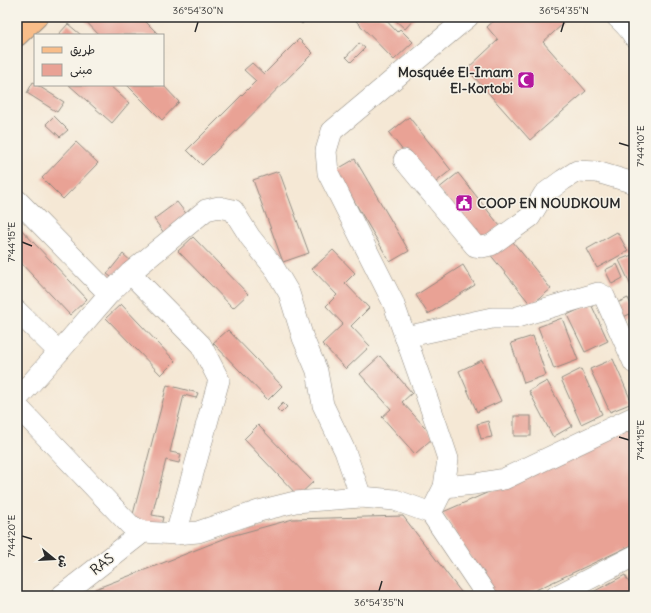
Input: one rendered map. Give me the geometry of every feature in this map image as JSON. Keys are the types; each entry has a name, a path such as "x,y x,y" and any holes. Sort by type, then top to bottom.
{"main road":[{"path":"17,35 36,17"}],"street":[{"path":"431,513 444,487 448,459 392,302 328,173 326,151 332,132 468,17"},
{"path":"617,17 633,34"},
{"path":"404,160 475,246 482,247 491,246 530,217 544,194 576,171 597,172 634,182"},
{"path":"17,200 109,294"},
{"path":"17,399 109,294 130,273 206,210 219,207 233,210 250,237 273,266 289,293 303,338 318,371 322,405 345,451 361,497"},
{"path":"130,273 201,345 219,380 176,534"},
{"path":"405,337 492,318 514,318 598,293 604,296 634,363"},
{"path":"17,311 59,352"},
{"path":"17,406 130,526 143,532 176,534 198,532 259,511 295,502 361,497 395,500 431,513 487,596"},
{"path":"444,487 504,479 634,417"},
{"name":"RAS","path":"61,596 143,532"},
{"path":"556,596 634,556"}],"building":[{"path":"82,17 120,17 125,22 130,17 141,17 158,34 98,34"},
{"path":"295,17 308,17 302,24"},
{"path":"360,17 383,17 397,32 400,29 413,42 394,60 356,21"},
{"path":"392,17 416,17 405,29"},
{"name":"Mosquée El-Imam El-Kortobi","path":"498,17 557,17 563,24 543,42 586,91 530,140 467,69 498,40 487,27"},
{"path":"68,24 80,34 59,34"},
{"path":"299,39 313,53 202,165 187,150 256,81 244,70 252,63 264,74"},
{"path":"359,43 365,48 351,62 346,57"},
{"path":"33,82 34,86 39,86 64,102 57,112 27,93"},
{"path":"70,86 110,86 129,103 112,123"},
{"path":"128,86 164,86 179,102 162,120"},
{"path":"54,116 68,130 60,137 46,124"},
{"path":"409,117 451,170 431,186 389,133"},
{"path":"76,142 98,163 63,199 42,178"},
{"path":"355,159 409,251 390,262 336,170"},
{"path":"279,171 309,253 283,262 253,180"},
{"path":"458,173 500,226 480,242 438,189"},
{"path":"177,202 188,216 164,233 154,219"},
{"path":"17,225 87,299 70,315 17,259"},
{"path":"617,232 628,251 597,268 587,249"},
{"path":"193,237 248,294 233,308 178,251"},
{"path":"509,237 551,289 531,305 489,253"},
{"path":"333,250 355,273 345,283 369,308 351,326 370,346 346,369 322,344 343,324 326,306 337,295 312,269"},
{"path":"123,254 133,263 118,282 107,274"},
{"path":"632,255 634,260 634,292 619,260"},
{"path":"617,264 623,278 612,284 605,270"},
{"path":"463,265 475,285 428,314 416,295"},
{"path":"628,298 634,312 615,321 608,307"},
{"path":"121,304 175,361 161,375 106,318"},
{"path":"591,304 608,341 585,352 567,315"},
{"path":"562,318 578,360 554,369 538,327"},
{"path":"228,330 282,386 268,400 213,343"},
{"path":"533,336 546,375 524,383 511,343"},
{"path":"380,356 412,393 402,402 434,437 415,454 382,417 391,409 360,374"},
{"path":"613,359 632,403 610,412 590,369"},
{"path":"482,360 501,401 477,412 459,371"},
{"path":"581,369 602,414 581,424 561,379"},
{"path":"547,381 572,426 553,437 529,391"},
{"path":"167,385 198,393 196,398 184,395 170,452 181,454 179,463 166,460 152,515 163,517 161,526 132,518"},
{"path":"283,403 287,407 281,413 277,409"},
{"path":"514,416 531,416 531,436 514,436"},
{"path":"488,421 492,437 481,439 477,424"},
{"path":"258,425 313,482 298,496 244,439"},
{"path":"634,429 634,544 523,596 493,596 443,512"},
{"path":"403,516 464,596 95,596 95,589 231,536 293,519"},
{"path":"625,575 634,592 634,596 595,596 593,592"}],"place":[{"name":"Mosquée El-Imam El-Kortobi","path":"526,80"},
{"name":"COOP EN NOUDKOUM","path":"464,203"}]}
